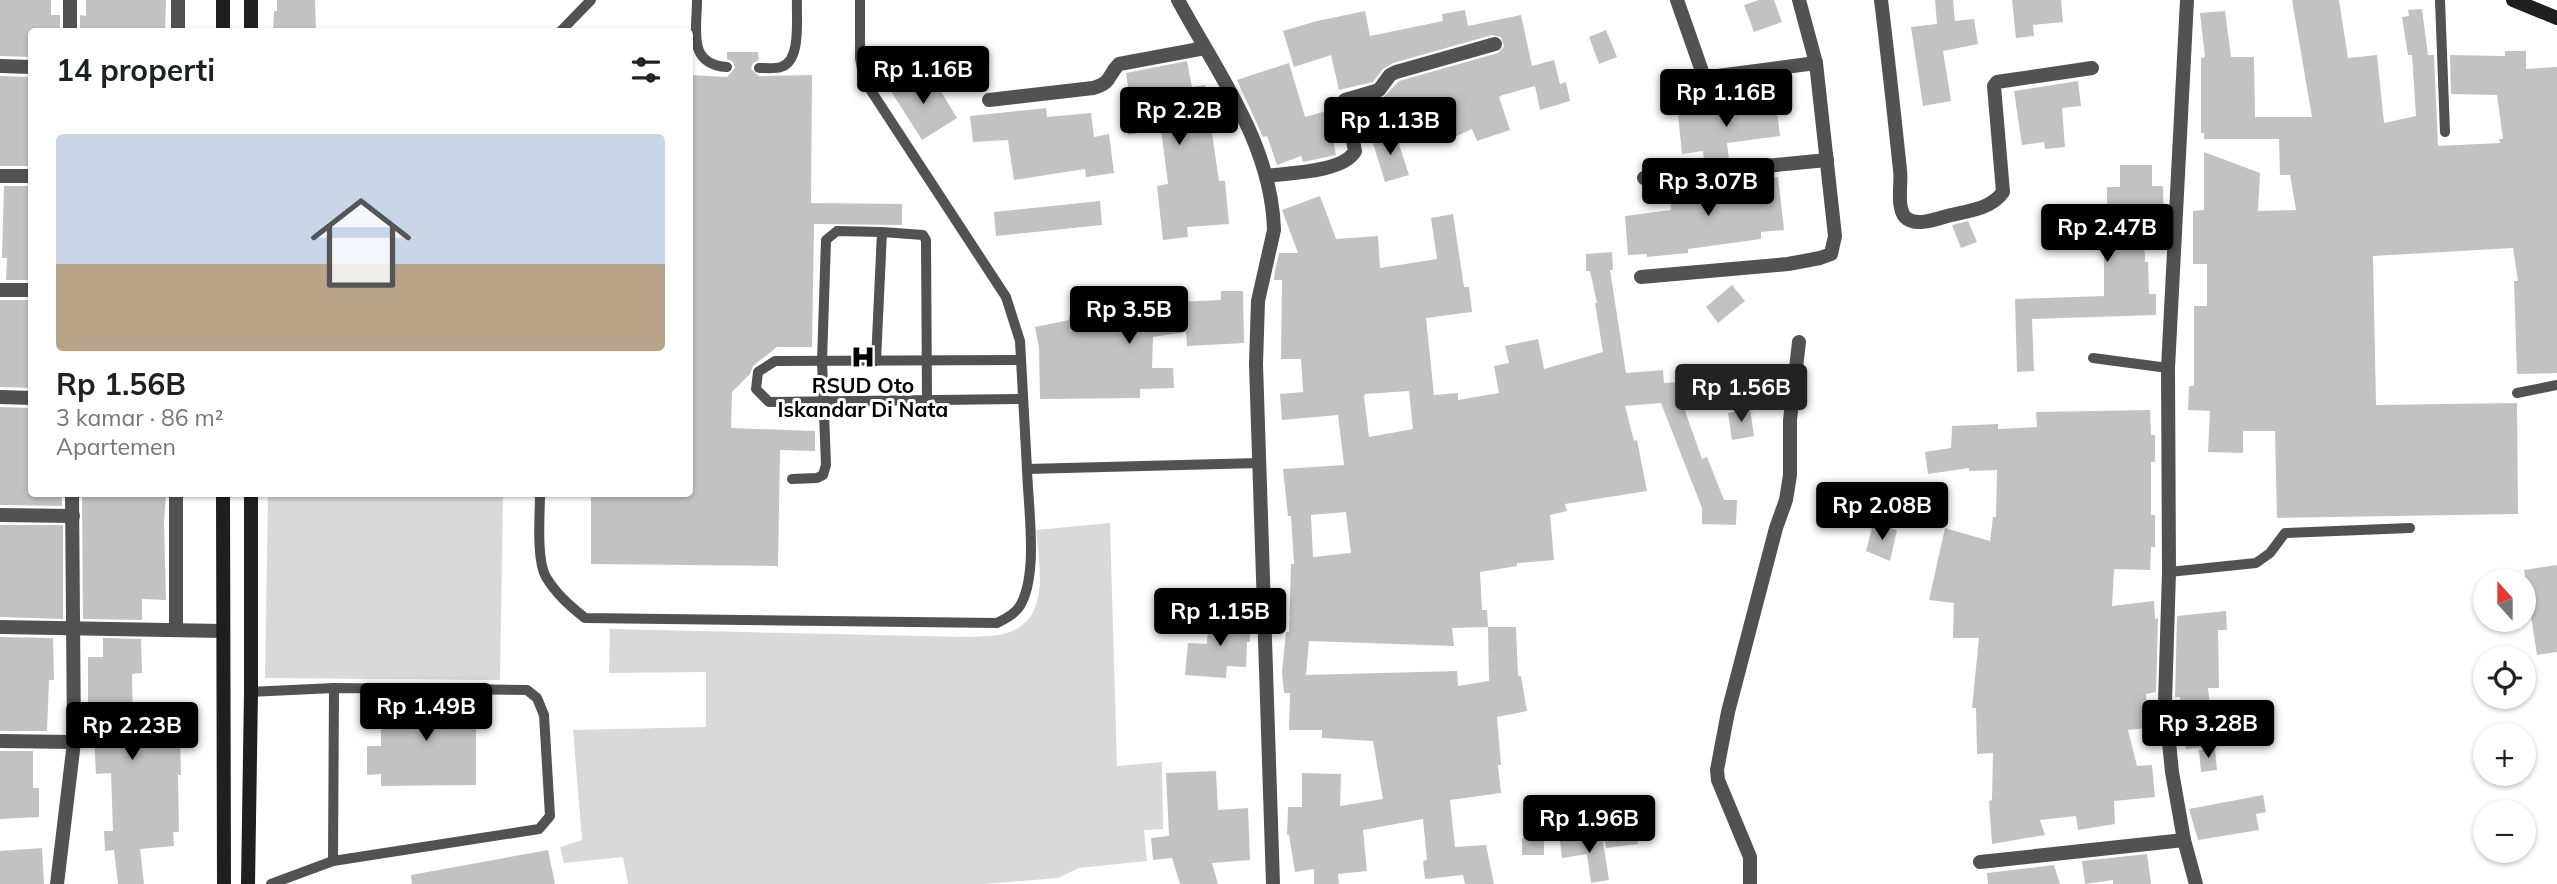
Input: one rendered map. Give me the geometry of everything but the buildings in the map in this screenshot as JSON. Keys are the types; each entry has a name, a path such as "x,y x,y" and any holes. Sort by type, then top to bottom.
{"main road":[{"path":"223,0 223,28"},
{"path":"251,0 251,28"},
{"path":"2513,0 2557,18"},
{"path":"223,497 224,884"},
{"path":"248,884 251,497"}],"street":[{"path":"70,0 71,28"},
{"path":"178,0 178,28"},
{"path":"1178,0 1250,131 1266,176 1274,230 1258,301 1259,463 1273,884"},
{"path":"1677,0 1704,77"},
{"path":"1641,277 1775,265 1831,254 1835,236 1816,63 1799,0"},
{"path":"1881,0 1901,176 1901,208 1910,220 1926,222 1977,209 1997,201 2003,192 1994,86 1997,82 2092,68"},
{"path":"2187,0 2168,368 2169,572 2165,702 2172,772 2184,840 2196,884"},
{"path":"1266,176 1347,162 1354,151 1345,100 1379,90 1390,75 1396,72 1494,44"},
{"path":"989,100 1093,88 1104,85 1111,79 1119,64 1205,48"},
{"path":"1672,82 1816,63"},
{"path":"0,66 28,67"},
{"path":"1644,178 1826,160"},
{"path":"0,176 28,176"},
{"path":"0,290 28,290"},
{"path":"1751,884 1750,857 1718,780 1717,770 1731,700 1776,528 1786,500 1790,475 1790,420 1799,342"},
{"path":"0,397 28,398"},
{"path":"57,884 74,742 72,497"},
{"path":"176,497 176,630"},
{"path":"0,514 72,516"},
{"path":"0,627 222,631"},
{"path":"0,741 74,742"},
{"path":"1980,862 2184,840"}],"lane":[{"path":"564,28 591,0"},
{"path":"697,0 697,47 701,57 713,66 727,67"},
{"path":"759,68 782,67 790,61 795,52 797,0"},
{"path":"540,497 540,541 545,575 563,600 585,618 997,623 1012,615 1022,603 1031,571 1020,341 1006,297 863,80 860,58 860,0"},
{"path":"2440,0 2445,132"},
{"path":"792,480 817,478 823,475 826,465 822,361 826,240 837,231 925,237 927,401"},
{"path":"876,361 882,232"},
{"path":"2093,358 2168,368"},
{"path":"1021,360 775,361 758,372 756,389 769,402 1023,399"},
{"path":"2517,393 2557,385"},
{"path":"1027,469 1259,463"},
{"path":"2169,572 2256,563 2270,553 2285,533 2410,528"},
{"path":"251,692 334,688 527,690 537,698 544,715 550,816 540,829 333,861 271,884"},
{"path":"333,861 334,688"}],"shaded area":[{"path":"268,497 503,497 500,680 265,678"},
{"path":"1110,523 1117,766 1162,762 1163,829 1144,830 1147,861 1079,868 1058,878 984,884 628,884 623,857 564,863 560,847 582,840 573,730 706,727 706,672 609,673 610,629 967,637 1000,635 1023,624 1032,614 1037,602 1040,573 1036,530"}],"place":[{"name":"RSUD Oto Iskandar Di Nata","path":"863,357"}]}
